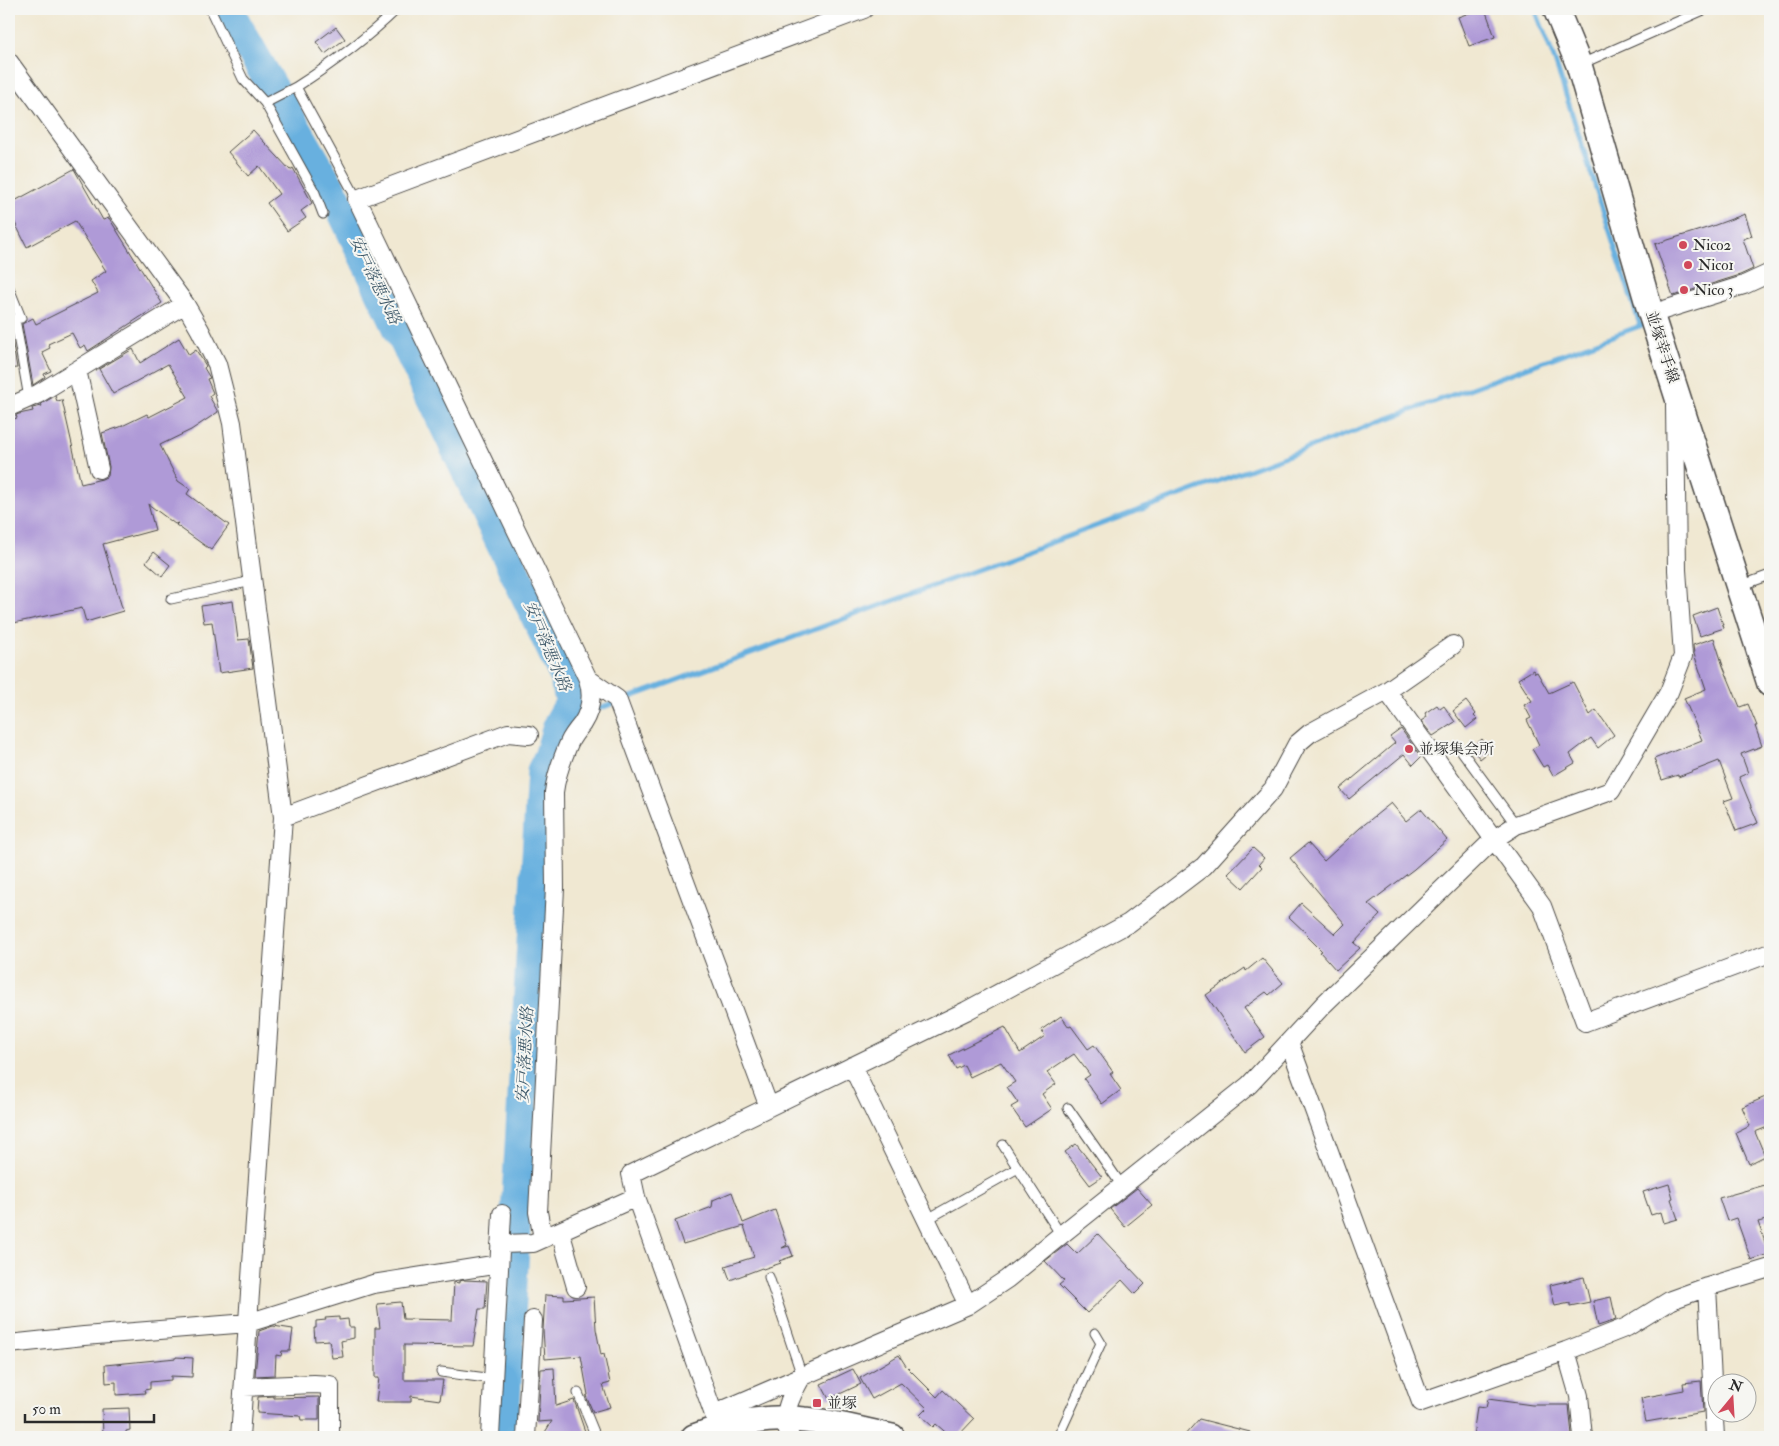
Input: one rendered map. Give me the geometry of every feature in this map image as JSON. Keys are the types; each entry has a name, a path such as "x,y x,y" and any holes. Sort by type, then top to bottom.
{"main road":[{"name":"並塚幸手線","path":"1556,9 1578,65 1651,314 1770,684"},
{"path":"694,1437 717,1422 748,1422 788,1428 826,1423 892,1437"}],"street":[{"path":"538,1240 555,888 554,792 568,744 582,723 592,698 588,679 357,199 864,9"},
{"path":"9,62 185,304 216,364 232,423 283,817 240,1437"},
{"path":"1651,314 1744,284 1770,273"},
{"path":"9,407 29,398 77,370 185,304"},
{"path":"77,370 99,469"},
{"path":"1454,645 1387,691 1310,732 1297,744 1273,789 1204,866 1129,923 966,1010 631,1174 636,1197 717,1422 802,1376 968,1305 1007,1279 1249,1085 1323,1005 1493,840 1516,825 1611,791 1669,692 1683,656 1677,570 1674,385"},
{"path":"588,679 617,699 768,1107"},
{"path":"1387,691 1542,906 1585,1022 1770,953"},
{"path":"283,817 508,733 529,735"},
{"path":"1289,1042 1421,1402 1566,1351 1626,1327 1671,1300 1770,1268"},
{"path":"852,1066 968,1305"},
{"path":"500,1244 538,1240 636,1197"},
{"path":"490,1437 502,1214"},
{"path":"560,1231 576,1287"},
{"path":"9,1344 248,1323 373,1284 499,1264"},
{"path":"1707,1287 1714,1437"},
{"path":"526,1437 533,1320"},
{"path":"1566,1351 1579,1396 1583,1437"},
{"path":"788,1428 791,1397 802,1376"},
{"path":"244,1387 330,1385 330,1437"}],"lane":[{"path":"210,9 242,79 268,102 315,193 323,214"},
{"path":"268,102 296,87 336,61 375,30 397,9"},
{"path":"1578,65 1706,9"},
{"path":"296,87 357,199"},
{"path":"9,288 22,318 15,319 29,398"},
{"path":"1740,586 1770,575"},
{"path":"172,600 252,581"},
{"path":"1461,750 1516,825"},
{"path":"1068,1108 1122,1186"},
{"path":"1004,1145 1060,1235"},
{"path":"926,1220 1018,1168"},
{"path":"769,1277 802,1376"},
{"path":"1058,1437 1101,1343 1095,1333"},
{"path":"441,1372 494,1379"},
{"path":"578,1393 596,1437"}],"building":[{"path":"1485,9 1495,37 1469,46 1458,17"},
{"path":"336,27 345,39 325,54 316,42"},
{"path":"253,130 290,170 293,168 312,203 301,211 306,218 287,231 267,203 279,194 259,166 248,176 228,152"},
{"path":"74,169 103,220 109,218 162,303 88,351 85,345 80,348 72,333 48,344 50,348 42,352 51,371 44,374 45,377 33,385 22,324 33,318 36,324 98,293 91,281 106,271 75,221 27,247 9,211 9,204"},
{"path":"1745,214 1752,236 1743,239 1753,269 1740,275 1673,296 1655,244"},
{"path":"9,330 17,368 9,369"},
{"path":"179,338 189,355 196,350 206,366 204,368 210,378 207,379 213,393 209,396 218,412 191,430 160,445 178,481 190,489 187,494 229,525 211,550 176,525 178,523 175,524 148,504 155,530 103,544 123,611 86,622 82,608 9,624 9,420 17,418 16,415 33,411 32,408 42,406 41,404 55,396 57,401 62,400 81,484 102,479 108,476 109,467 102,433 147,414 149,417 188,397 168,364 113,394 99,369 133,349 140,363"},
{"path":"154,552 170,565 162,576 146,562"},
{"path":"233,601 238,640 249,639 253,668 219,673 212,622 204,623 201,606"},
{"path":"1717,607 1724,628 1700,636 1693,616"},
{"path":"1714,638 1740,707 1748,704 1757,726 1755,726 1762,746 1741,754 1748,773 1739,777 1758,823 1736,831 1724,801 1733,798 1719,761 1678,777 1678,775 1662,780 1654,759 1702,740 1684,698 1706,689 1694,654 1693,645"},
{"path":"1533,670 1535,673 1537,672 1549,693 1573,682 1590,715 1596,710 1614,735 1598,748 1591,738 1570,754 1575,763 1553,776 1547,765 1543,767 1532,749 1539,745 1527,720 1531,718 1524,705 1532,701 1518,679"},
{"path":"1466,701 1476,714 1474,716 1477,719 1466,728 1453,711"},
{"path":"1437,705 1440,709 1444,706 1455,722 1433,736 1421,721 1427,717 1425,713"},
{"path":"1401,729 1421,757 1413,765 1404,754 1349,799 1340,789 1395,743 1390,737"},
{"path":"1482,739 1491,750 1480,759 1472,748"},
{"path":"1391,803 1406,821 1421,809 1447,840 1414,869 1368,904 1380,915 1354,943 1360,948 1336,970 1308,935 1289,917 1301,903 1335,934 1345,924 1290,858 1308,843 1324,861"},
{"path":"1253,848 1264,858 1259,864 1262,867 1243,888 1228,874"},
{"path":"1262,958 1283,983 1269,995 1266,992 1244,1008 1265,1037 1245,1052 1206,995 1245,968 1246,971"},
{"path":"1061,1016 1088,1049 1094,1045 1113,1072 1110,1074 1121,1090 1102,1104 1084,1079 1090,1075 1074,1054 1047,1072 1056,1084 1042,1094 1052,1109 1025,1127 1011,1107 1018,1103 1007,1087 1015,1082 1001,1062 970,1077 964,1065 956,1069 949,1055 1005,1027 1020,1053 1045,1036 1041,1030"},
{"path":"1770,1095 1770,1126 1755,1132 1765,1156 1749,1164 1736,1133 1750,1126 1742,1107"},
{"path":"1076,1144 1102,1177 1090,1185 1065,1152"},
{"path":"1669,1184 1673,1198 1671,1199 1678,1219 1664,1223 1661,1212 1651,1215 1643,1192"},
{"path":"1765,1185 1770,1203 1770,1219 1758,1222 1769,1254 1751,1260 1736,1218 1727,1221 1719,1198"},
{"path":"1137,1188 1152,1205 1125,1227 1110,1209"},
{"path":"732,1192 743,1223 775,1210 787,1245 782,1248 789,1246 793,1256 779,1261 781,1263 730,1280 725,1266 754,1257 744,1226 683,1244 675,1221 712,1207 713,1200"},
{"path":"1098,1234 1145,1284 1135,1294 1122,1280 1087,1313 1059,1285 1064,1281 1045,1261 1067,1244 1077,1254"},
{"path":"1584,1277 1590,1302 1570,1306 1570,1303 1555,1306 1550,1285"},
{"path":"459,1281 487,1281 485,1309 479,1309 473,1346 404,1345 404,1380 443,1380 440,1400 411,1396 411,1402 376,1402 379,1378 375,1378 375,1328 380,1328 377,1304 401,1302 403,1319 452,1320 454,1282 459,1283"},
{"path":"545,1295 564,1296 564,1299 594,1297 596,1329 601,1355 604,1354 610,1383 603,1385 610,1407 593,1412 586,1396 588,1395 581,1356 545,1359 543,1330"},
{"path":"1611,1297 1616,1320 1598,1326 1593,1301"},
{"path":"339,1317 339,1320 348,1319 349,1327 354,1327 354,1338 341,1341 343,1357 332,1358 329,1340 315,1341 314,1328 316,1328 316,1321"},
{"path":"273,1326 293,1329 290,1351 282,1351 281,1356 276,1355 275,1375 255,1376 259,1331"},
{"path":"899,1355 906,1366 937,1397 943,1390 974,1419 957,1437 951,1437 936,1424 933,1427 920,1415 927,1408 901,1383 872,1399 860,1378"},
{"path":"176,1357 193,1358 192,1377 171,1376 171,1380 150,1382 150,1389 144,1390 145,1393 116,1395 116,1382 106,1383 105,1365"},
{"path":"554,1368 556,1406 574,1400 587,1437 542,1437 552,1421 538,1422 541,1369"},
{"path":"853,1369 861,1384 829,1399 821,1384"},
{"path":"1701,1381 1703,1412 1646,1422 1641,1398 1684,1390 1683,1383"},
{"path":"274,1396 274,1398 319,1397 319,1420 301,1420 300,1416 257,1413 258,1397"},
{"path":"1488,1399 1532,1405 1569,1405 1572,1436 1473,1437 1477,1407 1486,1408"},
{"path":"129,1408 130,1430 126,1431 126,1435 103,1436 102,1409"},
{"path":"1199,1419 1250,1432 1250,1437 1183,1437"}],"waterway":[{"name":"安戸落悪水路","path":"229,9 335,196 563,673 571,702 559,723 549,757 542,771 503,1437"},
{"path":"1535,9 1555,61 1640,325"},
{"path":"593,711 1648,323"},
{"path":"559,723 580,716"}],"place":[{"name":"Nico2","path":"1683,245"},
{"name":"Nico1","path":"1688,265"},
{"name":"Nico 3","path":"1684,290"},
{"name":"並塚集会所","path":"1409,749"},
{"name":"並塚","path":"817,1403"}]}
